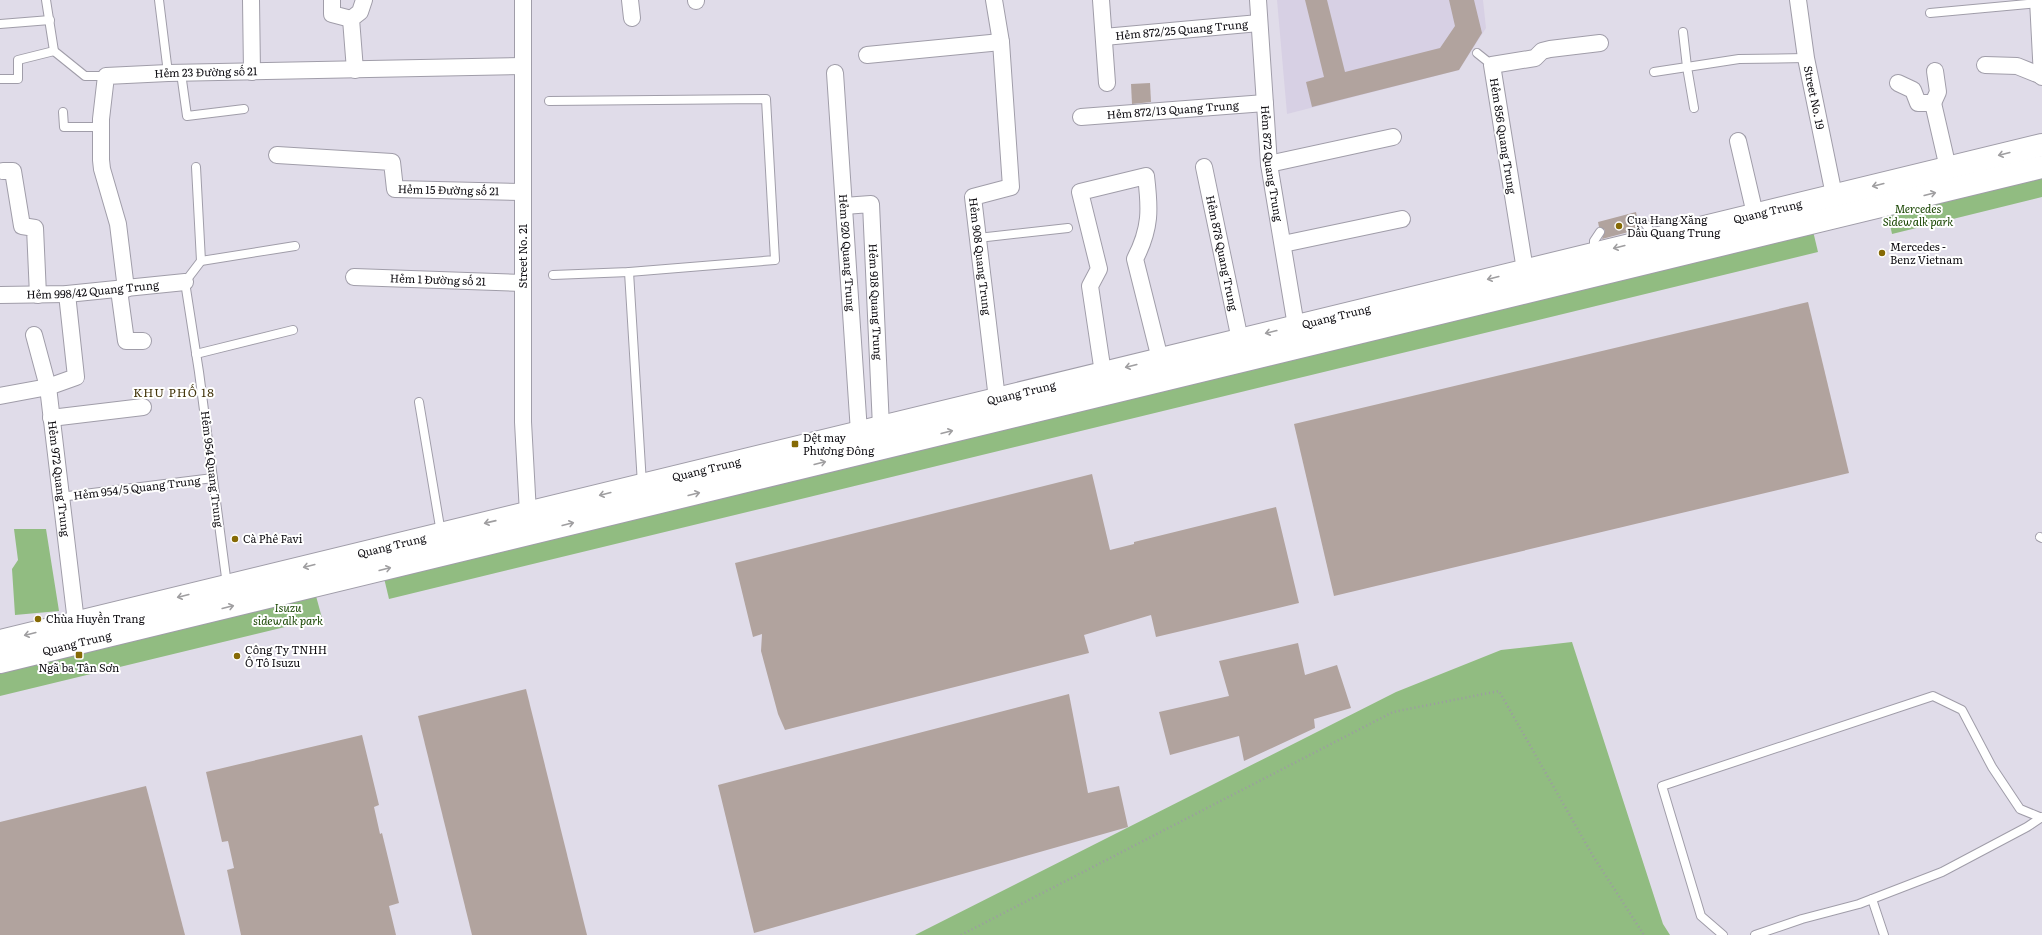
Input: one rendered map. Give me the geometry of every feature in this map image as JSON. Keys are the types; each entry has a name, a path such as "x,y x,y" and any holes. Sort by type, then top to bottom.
{"main road":[{"name":"Quang Trung","path":"0,641 227,586 345,568 441,534 529,523 642,485 1755,214 1836,206 1948,168 2042,145"},
{"name":"Quang Trung","path":"0,662 345,568 1836,206 2042,167"}],"street":[{"path":"252,0 252,72"},
{"path":"332,0 332,14 351,18 360,12 364,0"},
{"name":"Street No. 21","path":"523,0 523,422 529,523"},
{"path":"630,0 632,18"},
{"name":"Hẻm 908 Quang Trung","path":"994,0 1001,42 1011,187 973,197 997,398"},
{"name":"Hẻm 872/25 Quang Trung","path":"1101,0 1107,83"},
{"name":"Hẻm 872 Quang Trung","path":"1258,0 1269,164 1296,326"},
{"name":"Street No. 19","path":"1798,0 1806,58 1836,206"},
{"path":"1985,65 2017,66 2042,77 2038,2"},
{"path":"351,18 355,70"},
{"name":"Hẻm 872/25 Quang Trung","path":"1104,37 1259,23"},
{"path":"867,56 1001,42"},
{"name":"Hẻm 856 Quang Trung","path":"1525,270 1492,65 1535,58 1542,51 1550,48 1600,43"},
{"name":"Hẻm 23 Đường số 21","path":"106,76 174,73 523,66"},
{"path":"1935,71 1938,92 1933,103 1948,168"},
{"name":"Hẻm 920 Quang Trung","path":"835,73 859,432"},
{"path":"106,76 101,127 102,169 118,224 126,341 143,341"},
{"path":"1898,83 1913,90 1918,103 1933,103"},
{"name":"Hẻm 872/13 Quang Trung","path":"1081,117 1265,103"},
{"path":"1269,164 1393,137"},
{"path":"1738,141 1755,214"},
{"name":"Hẻm 15 Đường số 21","path":"277,155 392,162 395,189 523,192"},
{"name":"Hẻm 878 Quang Trung","path":"1204,167 1240,340"},
{"path":"3,171 13,171 22,226 35,228 38,296"},
{"path":"1103,373 1090,286 1098,269 1080,192 1146,176 1150,208 1143,242 1135,259 1160,359"},
{"name":"Hẻm 918 Quang Trung","path":"844,206 871,204 881,427"},
{"path":"1283,244 1402,219"},
{"name":"Hẻm 1 Đường số 21","path":"354,277 523,283"},
{"name":"Hẻm 998/42 Quang Trung","path":"0,295 38,296 67,294 122,290 185,282"},
{"path":"0,396 48,387 76,377 67,294"},
{"name":"Hẻm 972 Quang Trung","path":"34,335 48,387 76,622"},
{"path":"51,418 143,407"}],"lane":[{"path":"46,0 54,51 85,76 106,76"},
{"path":"159,0 174,73 187,116 244,109"},
{"path":"1930,13 2038,2"},
{"path":"0,24 50,20"},
{"path":"1683,32 1694,108"},
{"path":"0,79 18,80 18,60 54,51"},
{"path":"1477,53 1492,65"},
{"path":"1654,72 1739,60 1806,58"},
{"path":"549,101 766,99 775,260 629,272 554,275"},
{"path":"63,112 64,127 101,127"},
{"path":"185,282 201,261 196,167"},
{"path":"1639,222 1644,222 1656,238"},
{"path":"978,238 1068,228"},
{"path":"1594,254 1594,241 1600,232"},
{"path":"201,261 295,246"},
{"path":"629,272 642,485"},
{"name":"Hẻm 954 Quang Trung","path":"185,282 227,586"},
{"path":"196,354 293,330"},
{"path":"419,402 441,534"},
{"name":"Hẻm 954/5 Quang Trung","path":"60,497 213,478"},
{"path":"1723,935 1701,916 1662,786 1933,696 1962,710 1992,767 2020,809 2042,817"},
{"path":"1755,935 1872,898 1942,872 2027,827 2042,817"},
{"path":"1872,898 1884,935"}],"path":[{"path":"961,935 1393,712 1499,691 1593,856 1644,935"}],"shaded area":[{"path":"1277,0 1483,0 1486,28 1459,70 1287,114"}],"green space":[{"name":"Mercedes Sidewalk park","path":"2042,174 2042,197 1892,234 1887,211"},
{"path":"1813,231 1818,252 389,599 384,578"},
{"path":"14,529 46,529 59,611 15,615 12,569 18,560"},
{"name":"Isuzu sidewalk park","path":"316,596 322,618 0,696 0,673"},
{"path":"1572,642 1663,924 1670,935 915,935 1396,692 1501,650"}],"building":[{"path":"1305,0 1327,0 1345,72 1440,48 1455,26 1449,0 1474,0 1482,33 1459,70 1312,107 1306,82 1324,77"},
{"path":"1150,83 1151,102 1132,104 1131,84"},
{"name":"Cua Hang Xăng Dầu Quang Trung","path":"1636,212 1637,217 1634,222 1640,229 1602,239 1605,230 1599,227 1598,222"},
{"path":"1808,302 1849,473 1334,596 1294,424"},
{"path":"1092,474 1110,550 1134,544 1134,542 1276,507 1299,603 1156,637 1151,615 1084,635 1089,653 785,730 778,714 761,651 762,634 753,637 735,563"},
{"path":"1298,643 1305,675 1337,665 1351,708 1314,719 1315,728 1244,761 1239,736 1170,755 1159,712 1229,696 1219,661"},
{"path":"526,689 587,935 472,935 418,716"},
{"path":"1069,694 1088,793 1119,786 1128,827 754,933 718,785"},
{"path":"362,735 379,805 374,807 399,903 389,906 396,935 241,935 227,870 234,868 228,841 222,842 206,772"},
{"path":"146,786 185,935 0,935 0,822"}],"place":[{"name":"Cua Hang Xăng Dầu Quang Trung","path":"1619,226"},
{"name":"Mercedes - Benz Vietnam","path":"1882,253"},
{"name":"Dệt may Phương Đông","path":"795,444"},
{"name":"Cà Phê Favi","path":"235,539"},
{"name":"Chùa Huyền Trang","path":"38,619"},
{"name":"Ngã ba Tân Sơn","path":"79,655"},
{"name":"Công Ty TNHH Ô Tô Isuzu","path":"237,656"}],"district":[{"name":"KHU PHỐ 18","path":"174,393"}]}
